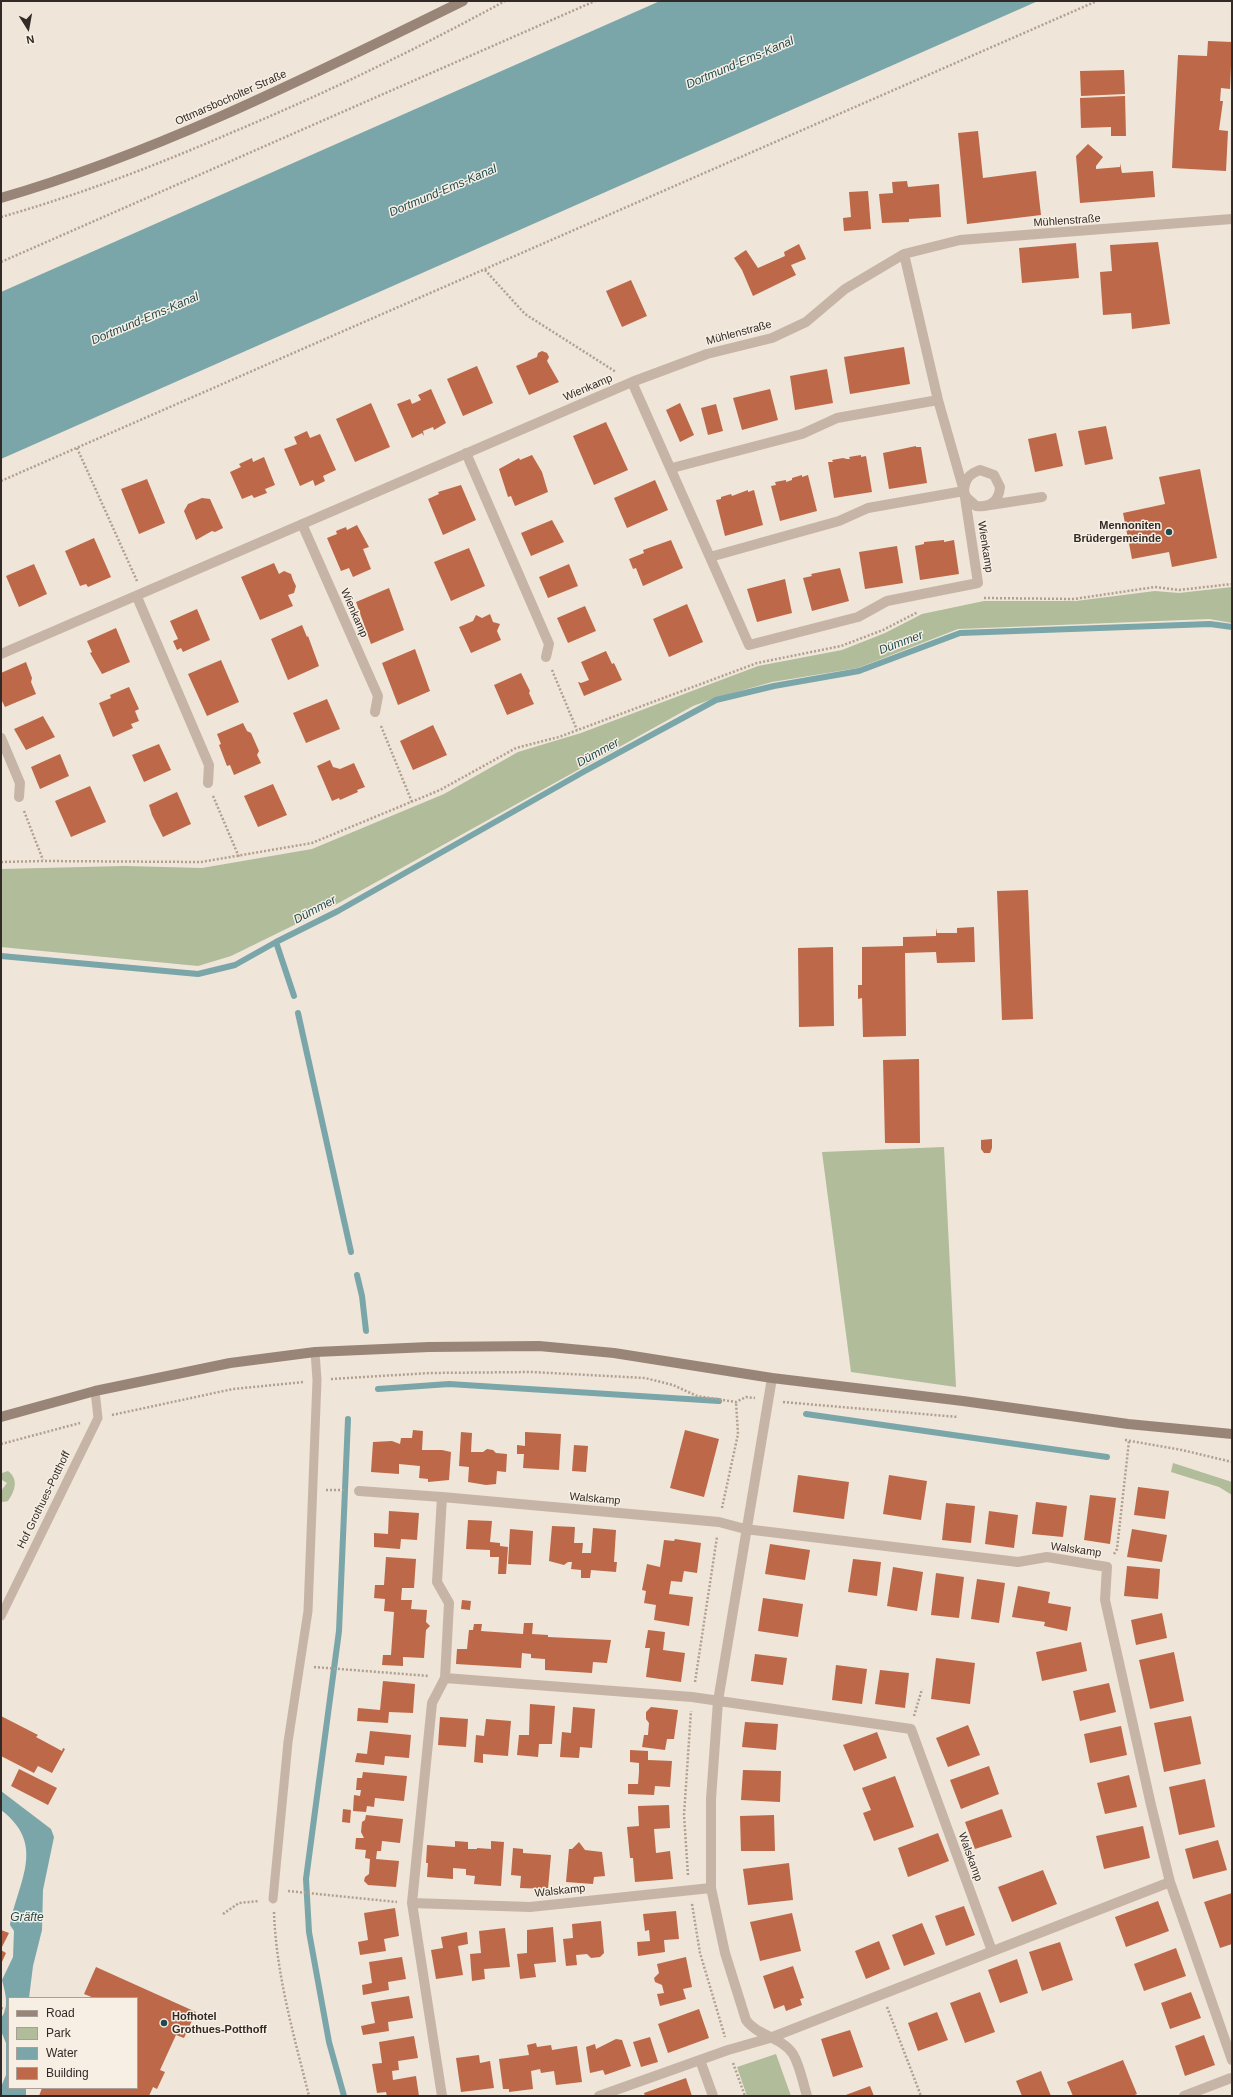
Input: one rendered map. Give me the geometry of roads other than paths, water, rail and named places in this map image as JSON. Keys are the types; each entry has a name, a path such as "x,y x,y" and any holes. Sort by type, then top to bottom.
{"main road":[{"name":"Ottmarsbocholter Straße","path":"1,198 50,184 138,151 288,87 463,1"},
{"path":"1,1417 95,1391 230,1363 315,1352 429,1347 539,1346 614,1353 772,1378 963,1401 1128,1424 1232,1434"}],"street":[{"name":"Mühlenstraße","path":"632,382 707,354 772,338 806,322 845,289 904,254 960,240 1232,219"},
{"path":"904,254 938,400 964,491 966,497 976,506 990,505 996,501 1000,487 994,474 980,470 973,472 968,477 964,491"},
{"name":"Wienkamp","path":"1,654 632,382 672,468 749,645 858,617 887,601 978,583 964,491"},
{"path":"672,468 802,434 837,418 938,400"},
{"path":"466,453 549,644 546,657"},
{"path":"710,557 838,520 868,508 964,491"},
{"name":"Wienkamp","path":"990,505 1042,497"},
{"name":"Wienkamp","path":"302,524 378,696 375,712"},
{"path":"140,595 209,765 208,783"},
{"path":"1,738 20,783 19,797"},
{"path":"772,1378 745,1529 718,1701 711,1799 711,1888 725,1953 746,2020 752,2029 785,2047 793,2054 807,2096"},
{"name":"Walskamp","path":"359,1491 442,1496 720,1522 745,1529 1018,1562 1047,1557 1107,1567 1105,1600 1151,1805 1170,1882 1232,2060"},
{"path":"442,1496 437,1582 449,1602 445,1678 432,1703 412,1903 442,2096"},
{"path":"445,1678 692,1697 718,1701"},
{"name":"Walskamp","path":"718,1701 911,1729 992,1951"},
{"path":"600,2096 700,2060 770,2038 1170,1882"},
{"name":"Walskamp","path":"412,1903 530,1907 711,1888"},
{"path":"700,2060 713,2096"},
{"path":"1184,2096 1232,2078"}],"lane":[{"path":"273,1899 288,1742 308,1611 317,1380 315,1352"},
{"name":"Hof Grothues-Potthoff","path":"1,1616 98,1418 95,1391"}],"water":[{"name":"Dortmund-Ems-Kanal","path":"660,1 1038,1 1,459 1,292"},
{"name":"Gräfte","path":"1,1791 51,1829 54,1837 43,1890 42,1930 33,1966 29,1997 8,1997 8,2089 26,2089 26,2096 1,2096 1,2087 6,2075 6,2043 1,2031 1,2018 4,2014 6,1999 2,1980 13,1957 14,1931 10,1925 23,1879 26,1864 26,1850 23,1837 15,1823 1,1810"}],"waterway":[{"name":"Dümmer","path":"1,956 198,974 235,965 276,942 338,911 585,771 716,700 774,686 859,671 960,633 1210,624 1232,627"},
{"path":"276,942 294,996"},
{"path":"298,1013 351,1252"},
{"path":"357,1275 362,1296 366,1331"},
{"path":"378,1389 449,1384 719,1401"},
{"path":"806,1414 1107,1457"},
{"path":"344,2096 329,2042 309,1932 306,1879 339,1631 348,1419"}],"place":[{"name":"Mennoniten Brüdergemeinde","path":"1169,532"},
{"name":"Hofhotel Grothues-Potthoff","path":"164,2023"}]}
